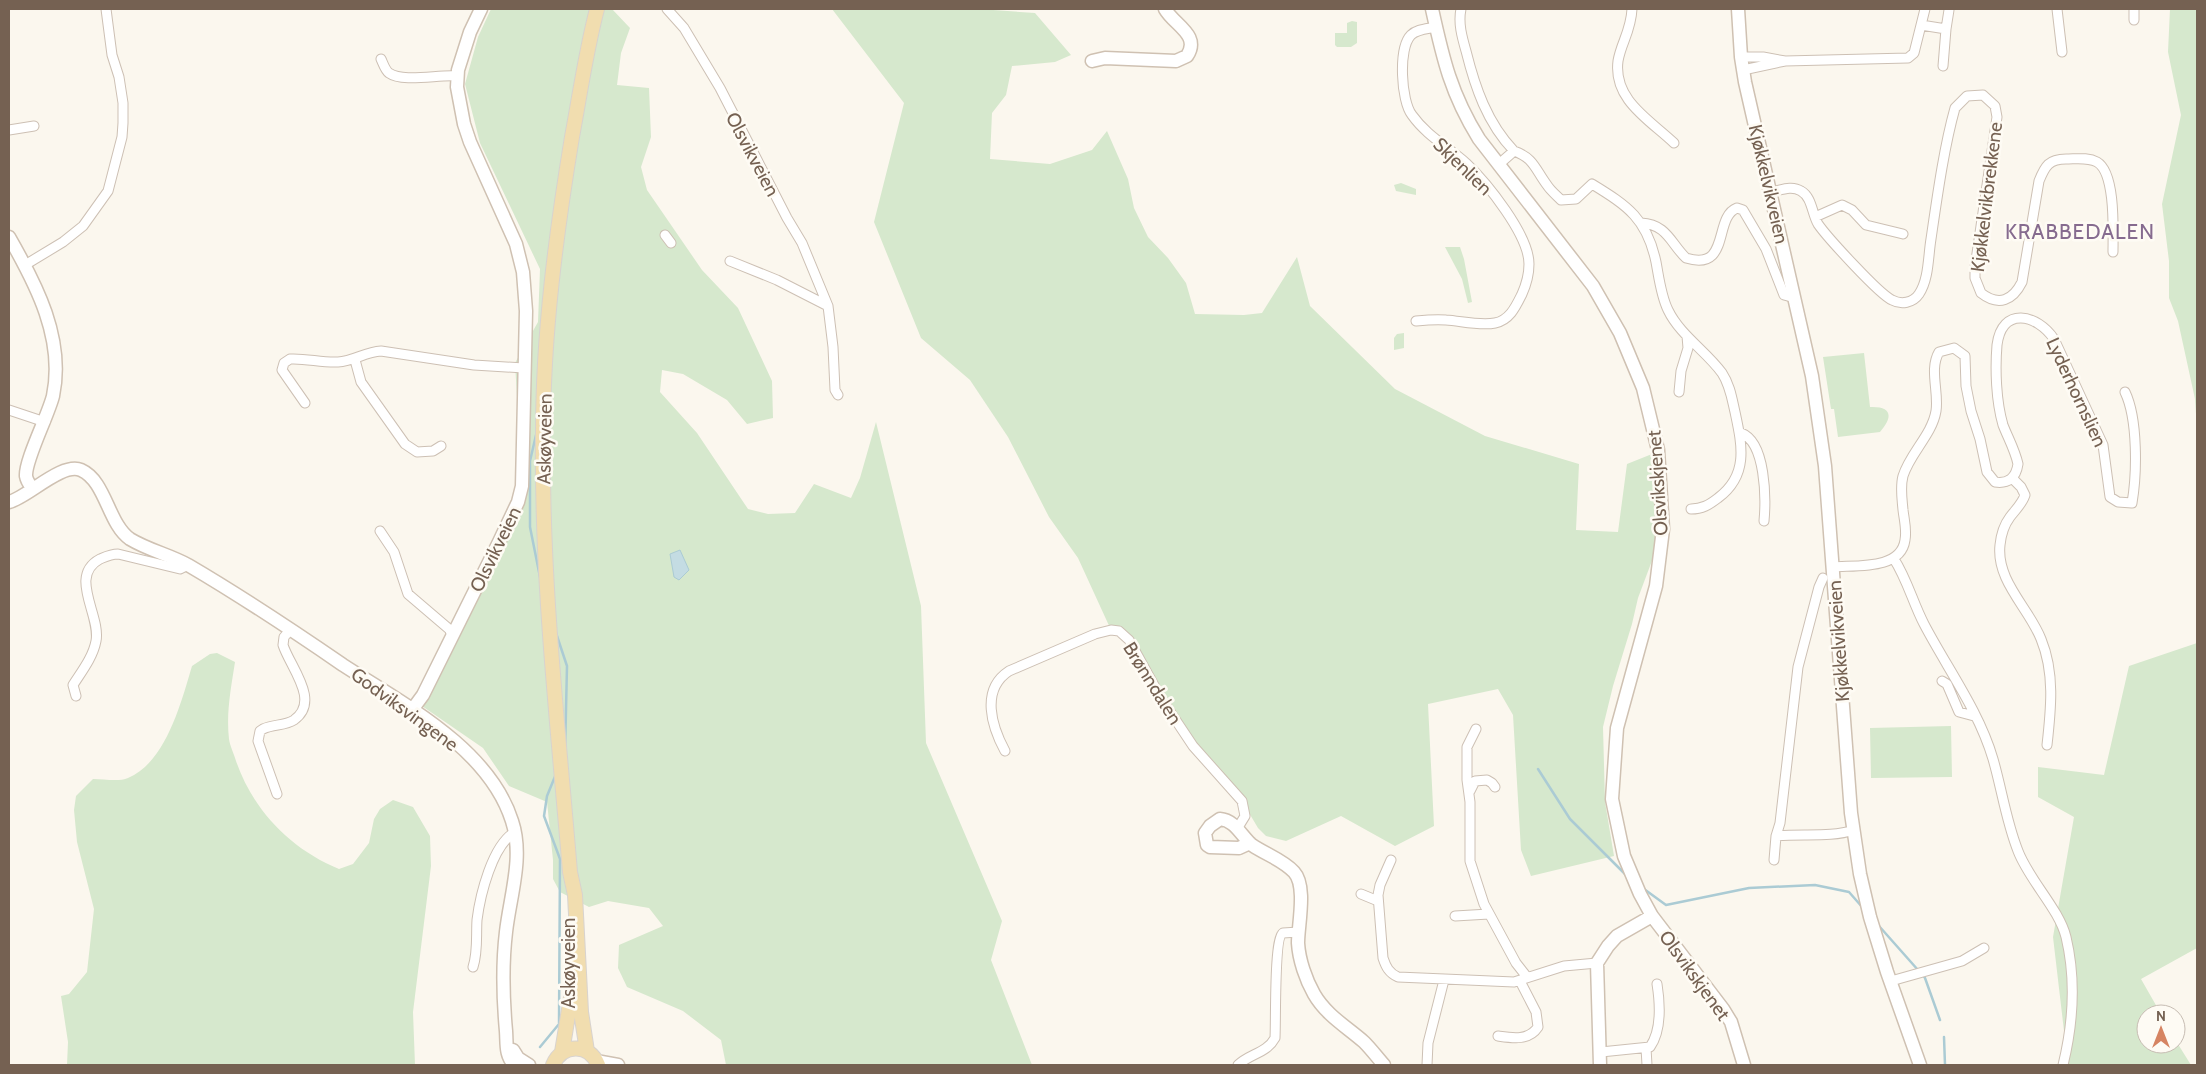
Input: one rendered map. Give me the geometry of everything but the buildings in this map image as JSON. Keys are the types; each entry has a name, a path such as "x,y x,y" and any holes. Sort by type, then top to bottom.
{"main road":[{"name":"Olsvikveien","path":"412,710 423,695 518,502 522,486 526,311 523,272 516,244 485,178 464,124 457,87 458,76 470,32 481,9"},
{"name":"Askøyveien","path":"586,1051 581,1012 575,895 570,872 551,646 544,514 543,431 554,264 573,132 588,44 597,9"},
{"path":"1092,61 1105,58 1169,62 1187,56 1191,45 1190,36 1165,9"},
{"name":"Olsvikskjenet","path":"1432,9 1443,62 1464,116 1498,164 1592,286 1610,315 1643,388 1658,450 1663,528 1660,562 1647,624 1617,728 1612,799 1624,856 1640,894 1652,916 1724,1009 1733,1028 1744,1065"},
{"name":"Kjøkkelvikveien","path":"1738,9 1743,70 1812,376 1825,466 1854,830 1860,874 1870,918 1920,1065"},
{"path":"9,237 41,298 50,324 56,373 44,422 27,468 27,480 33,489"},
{"path":"27,468 46,480"},
{"name":"Godviksvingene","path":"9,502 25,496 46,480 70,470 82,470 97,486 118,525 128,537 188,565 290,629 448,736 483,771 507,806 515,832 516,866 503,968 507,1054 514,1065"},
{"path":"1250,843 1239,848 1218,848 1207,844 1205,833 1210,826 1220,819 1229,821 1250,843 1287,866 1298,878 1300,900 1298,946 1302,964 1314,995 1333,1017 1363,1041 1384,1065"},
{"name":"Askøyveien","path":"562,1052 571,997 568,895 570,872"},
{"name":"Olsvikskjenet","path":"1597,964 1608,946 1618,936 1652,916"},
{"path":"1597,964 1600,1065"},
{"name":"Godviksvingene","path":"506,1033 518,1058 528,1065"},
{"path":"550,1065 562,1052 572,1048 586,1051 597,1063 618,1065"}],"street":[{"path":"25,265 63,242 83,226 108,191 122,138 123,103 119,77 112,55 106,9"},
{"name":"Olsvikveien","path":"667,9 684,28 720,88 787,218 802,243 828,306 833,347 835,390 838,395"},
{"path":"1461,9 1462,33 1478,94 1492,121 1514,151 1524,154 1530,160 1547,186 1561,200 1576,199 1592,184 1623,203 1642,223 1650,239 1668,310 1687,336 1723,374 1730,391 1741,432 1741,462 1733,483 1725,493 1709,505 1690,509"},
{"path":"1632,9 1630,28 1618,60 1618,83 1627,100 1674,143"},
{"path":"1743,70 1785,61 1908,58 1914,53 1924,9"},
{"path":"2057,9 2062,52"},
{"path":"2134,9 2134,20"},
{"path":"1943,66 1949,10"},
{"path":"1921,25 1946,30"},
{"name":"Skjenlien","path":"1416,320 1494,323 1505,319 1510,315 1523,292 1529,264 1523,242 1501,203 1466,163 1432,136 1411,114 1406,101 1403,62 1408,39 1417,31 1436,27"},
{"path":"1741,57 1763,57 1785,61"},
{"path":"381,59 390,74 414,77 458,76"},
{"name":"Kjøkkelvikbrekkene","path":"1772,192 1793,188 1799,189 1807,196 1815,217 1825,232 1888,297 1904,303 1914,299 1925,284 1931,238 1955,108 1967,96 1983,95 1992,102 1997,117 1975,267 1975,278 1981,293 1996,300 2007,299 2016,293 2022,282 2039,181 2045,167 2054,160 2089,160 2098,162 2103,168 2108,181 2113,212 2113,252"},
{"path":"9,130 25,129 34,126"},
{"path":"1498,164 1514,151"},
{"path":"1815,217 1842,204 1852,210 1866,225 1903,234"},
{"name":"Kjøkkelvikveien","path":"1642,223 1651,224 1663,231 1671,238 1686,258 1700,260 1711,257 1717,249 1732,210 1737,208 1743,210 1766,249 1784,294 1795,298"},
{"path":"665,235 671,243"},
{"path":"730,262 777,280 828,306"},
{"name":"Lyderhornslien","path":"2012,478 2017,472 2018,464 1999,411 1997,373 1998,340 2001,330 2007,323 2015,318 2024,317 2034,320 2044,326 2054,338 2103,445 2110,497 2118,502 2132,503 2134,474 2133,414 2125,392"},
{"path":"1679,392 1681,371 1688,348 1687,336"},
{"path":"1833,567 1894,559 1899,555 1905,541 1901,490 1902,479 1905,469 1930,429 1936,414 1938,396 1934,363 1939,352 1954,348 1961,351 1965,356 1968,397 1988,475 1995,482 2002,483 2012,478 2021,487 2024,495 2021,504 2005,524 2000,546 2000,560 2004,574 2037,630 2046,653 2052,694 2047,745"},
{"path":"305,404 282,370 284,364 290,359 328,362 355,360 363,354 381,351 474,365 524,368"},
{"path":"355,360 361,382 405,444 417,452 433,451 441,446"},
{"path":"9,410 44,422"},
{"path":"1741,432 1752,441 1764,475 1766,502 1764,521"},
{"path":"380,531 394,552 408,594 449,629 452,636"},
{"path":"76,696 73,684 93,653 96,640 97,629 86,592 86,579 95,562 111,554 118,554 180,569 188,565"},
{"path":"1894,559 1901,570 1924,623 1984,735 1993,759 2008,823 2018,852 2032,880 2065,934 2071,976 2072,1023 2064,1065"},
{"path":"1774,860 1798,667 1823,578"},
{"path":"278,794 258,741 260,732 264,728 295,719 301,713 305,703 304,690 283,645 284,637 290,629"},
{"name":"Brønndalen","path":"1005,751 991,717 992,700 1001,677 1009,671 1095,634 1111,630 1120,631 1129,640 1160,698 1193,746 1242,801 1245,816 1237,829"},
{"path":"1942,681 1947,684 1959,712 1974,716"},
{"path":"1476,729 1467,747 1467,780 1470,791 1470,861 1475,880 1489,914 1524,979 1536,1012 1538,1027 1534,1034 1529,1036 1511,1038 1498,1036"},
{"path":"1470,791 1475,781 1481,780 1492,783 1495,787"},
{"path":"1776,836 1837,834 1854,830"},
{"path":"473,967 476,957 480,899 499,848 507,836 515,832"},
{"path":"1391,860 1380,885 1378,901 1384,958 1390,972 1398,977 1444,980 1524,979 1564,966 1597,964"},
{"path":"1361,894 1378,901"},
{"path":"1455,916 1489,914"},
{"path":"1238,1065 1245,1058 1267,1049 1275,1038 1277,998 1276,956 1279,936 1283,933 1299,932"},
{"path":"1891,981 1962,961 1984,948"},
{"path":"1427,1065 1428,1043 1444,980"},
{"path":"1601,1052 1646,1048 1652,1044 1659,1012 1657,984"},
{"path":"1646,1048 1648,1065"}],"green space":[{"path":"491,9 612,9 630,28 621,53 617,85 649,88 651,137 641,167 647,190 702,270 738,308 772,381 773,418 747,424 727,400 683,374 662,370 660,392 697,433 748,509 768,514 795,513 814,484 851,498 860,478 876,422 921,606 926,743 1002,921 991,960 1032,1065 726,1065 721,1040 683,1011 627,987 618,968 619,945 663,926 649,908 608,901 589,907 560,892 553,879 547,802 509,786 483,748 422,706 523,498 515,363 538,322 540,269 480,143 465,84 478,37"},
{"path":"832,9 979,9 1035,13 1071,55 1055,62 1012,66 1006,95 992,113 990,159 1050,164 1092,150 1107,131 1128,179 1134,208 1148,237 1168,258 1186,283 1195,314 1244,315 1262,313 1297,257 1310,306 1395,389 1485,436 1579,464 1576,530 1618,532 1627,464 1652,454 1658,523 1656,550 1638,598 1603,727 1605,802 1614,856 1531,876 1521,850 1513,715 1498,689 1428,704 1434,826 1395,846 1341,816 1286,841 1266,836 1258,828 1242,801 1213,771 1129,640 1111,630 1078,558 1049,517 1008,437 970,380 921,338 874,222 904,103"},
{"path":"2170,9 2197,9 2197,429 2195,399 2178,321 2169,298 2169,261 2162,204 2181,115 2168,52"},
{"path":"1357,22 1357,43 1351,47 1337,47 1335,45 1335,33 1347,33 1347,23"},
{"path":"1401,183 1416,189 1416,195 1396,191 1394,185"},
{"path":"1445,247 1460,247 1472,302 1468,303 1462,279"},
{"path":"1404,333 1404,348 1394,350 1394,338 1397,334"},
{"path":"1864,353 1870,407 1886,410 1889,417 1880,432 1838,437 1834,409 1831,409 1823,357"},
{"path":"2197,643 2197,948 2141,979 2155,1004 2136,1004 2136,1054 2184,1054 2191,1065 2068,1065 2053,937 2074,817 2038,797 2038,767 2104,775 2129,666"},
{"path":"217,653 235,662 229,700 228,729 236,761 252,796 289,839 321,861 339,869 353,864 369,843 374,819 380,809 393,800 413,807 430,836 431,866 413,1012 415,1065 67,1065 68,1042 61,996 69,994 87,972 94,909 77,842 74,810 76,796 93,779 116,780 128,778 141,770 152,759 170,730 183,697 192,666 210,654"},
{"path":"1951,726 1952,777 1871,778 1870,728"}],"water":[{"path":"680,550 689,570 679,580 674,577 670,554"}],"waterway":[{"path":"536,435 530,461 530,527 540,577"},
{"path":"556,633 567,666 565,753"},
{"path":"1538,769 1570,819 1626,875"},
{"path":"540,1047 559,1024 560,859 544,816 547,796 556,774"},
{"path":"1644,889 1666,905 1749,888 1815,885 1849,892 1863,908"},
{"path":"1879,926 1918,970"},
{"path":"1922,974 1940,1020"},
{"path":"1944,1037 1945,1065"}],"district":[{"name":"KRABBEDALEN","path":"2080,232"}]}
